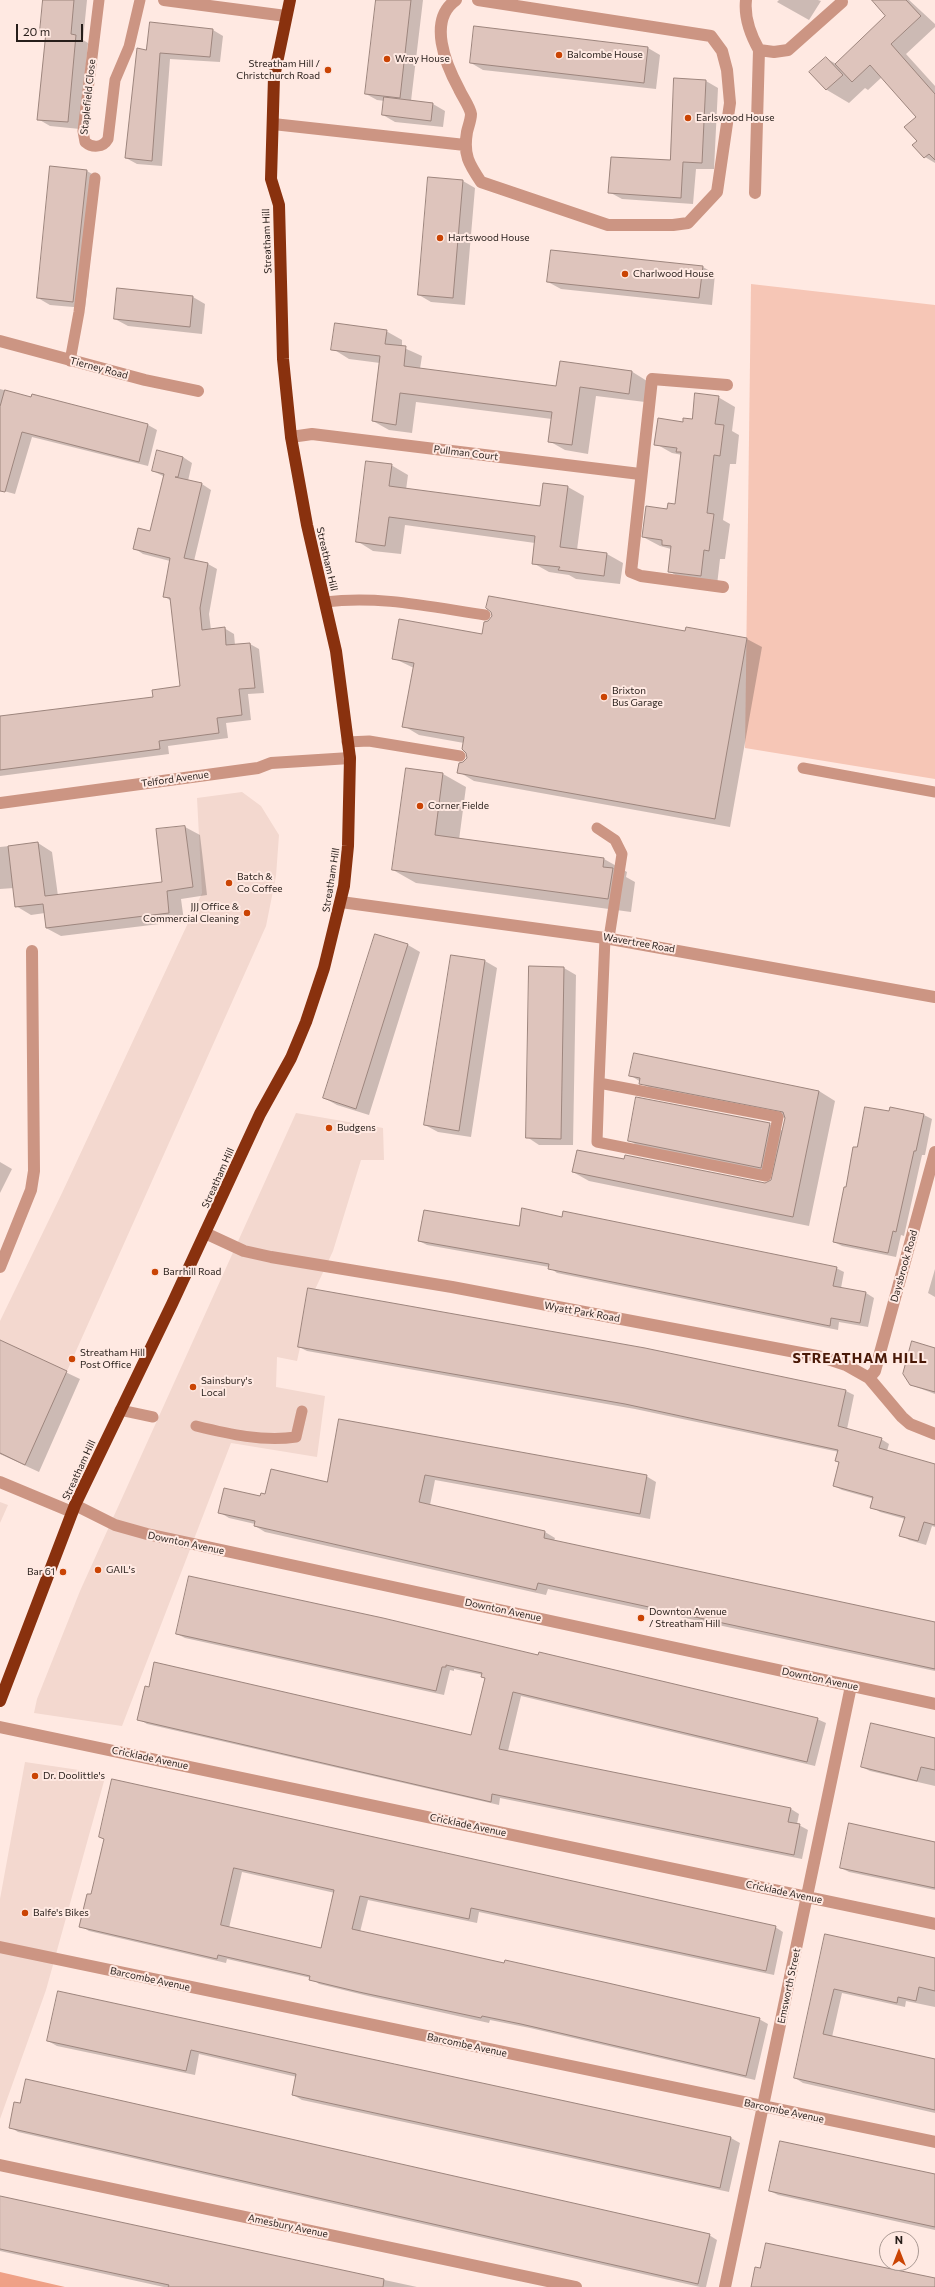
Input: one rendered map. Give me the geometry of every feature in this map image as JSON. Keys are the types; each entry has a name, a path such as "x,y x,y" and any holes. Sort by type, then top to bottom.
{"highway":[{"name":"Streatham Hill","path":"0,1701 74,1509 260,1114 291,1058 306,1022 324,968 341,902 348,846 350,758 343,697 325,602 307,525 291,437 283,358 279,205 271,179 274,76 290,0"}],"street":[{"path":"164,0 286,16"},
{"path":"456,0 448,5 442,23 442,41 448,68 471,113 465,145 469,165 482,182 608,225 688,223 717,192 730,103 727,70 722,52 711,36 478,0"},
{"path":"746,0 745,8 750,35 759,50 755,193"},
{"path":"759,50 774,52 788,50 842,2"},
{"path":"272,124 465,145"},
{"name":"Tierney Road","path":"0,341 145,380 198,391"},
{"path":"723,587 641,576 631,572 640,474 652,380 727,386"},
{"name":"Pullman Court","path":"291,437 312,434 640,474"},
{"name":"Telford Avenue","path":"0,803 258,768 271,763 350,758"},
{"name":"Wavertree Road","path":"341,902 607,938 935,997"},
{"path":"0,1267 31,1190 34,1171 32,951"},
{"name":"Daysbrook Road","path":"869,1378 875,1371 935,1152"},
{"name":"Wyatt Park Road","path":"205,1233 244,1251 271,1257 452,1287 822,1357 851,1367 869,1378 902,1417 915,1427 935,1434"},
{"path":"0,1482 74,1509"},
{"name":"Downton Avenue","path":"74,1509 114,1525 147,1534 935,1704"},
{"name":"Emsworth Street","path":"725,2287 808,1897 851,1686"},
{"name":"Cricklade Avenue","path":"0,1727 935,1924"},
{"name":"Barcombe Avenue","path":"0,1947 935,2142"},
{"name":"Amesbury Avenue","path":"0,2165 576,2287"}],"lane":[{"name":"Staplefield Close","path":"98,0 83,131 85,142 96,146 103,145 108,139 115,80 129,47 140,0"},
{"path":"70,361 79,312 95,178"},
{"path":"325,602 365,598 485,616"},
{"path":"347,742 369,741 460,756"},
{"path":"803,768 935,792"},
{"path":"597,828 615,840 622,854 607,938 599,1083 597,1142 766,1176 778,1117 599,1083"},
{"path":"120,1410 153,1417"},
{"path":"196,1426 236,1436 281,1440 296,1437 302,1411"}],"shaded area":[{"path":"751,284 935,305 935,779 745,748"},
{"path":"242,792 261,806 279,835 276,876 266,926 25,1465 0,1454 0,1321 62,1193 202,893 197,798"},
{"path":"296,1113 383,1128 384,1160 361,1160 333,1251 311,1298 297,1361 277,1357 276,1387 325,1396 317,1457 231,1443 122,1726 34,1713 37,1699 80,1591"},
{"path":"0,1502 8,1505 0,1523"},
{"path":"25,1762 106,1774 46,1990 0,2119 0,1899"},
{"path":"0,2272 65,2287 0,2287"}],"building":[{"path":"43,0 74,0 71,34 76,35 68,122 37,120 46,32 40,31"},
{"name":"Wray House","path":"376,0 411,0 400,98 365,94"},
{"path":"872,0 906,0 921,16 891,44 935,94 935,160 929,154 924,158 912,145 917,141 904,127 916,117 870,65 852,82 835,64 885,16"},
{"path":"150,22 213,29 210,57 160,53 152,161 125,158 137,48 146,50"},
{"name":"Balcombe House","path":"474,26 648,47 644,83 470,63"},
{"path":"826,57 843,75 826,90 809,72"},
{"name":"Earlswood House","path":"674,78 706,80 702,163 683,162 681,198 608,193 611,157 670,160"},
{"path":"384,97 433,103 431,121 382,115"},
{"path":"50,166 87,170 73,302 37,298"},
{"name":"Hartswood House","path":"428,177 463,180 453,298 418,295"},
{"name":"Charlwood House","path":"551,250 703,266 699,298 547,282"},
{"path":"117,288 193,296 190,327 114,319"},
{"path":"335,323 387,330 385,344 406,346 404,366 556,386 560,361 632,371 629,394 580,387 572,445 548,442 552,412 400,393 396,425 372,421 380,356 331,350"},
{"path":"5,390 31,397 32,394 148,424 139,462 22,432 5,492 0,491 0,407"},
{"path":"695,393 719,396 715,424 724,425 720,456 714,455 707,513 714,514 709,551 704,550 701,576 668,572 671,546 662,545 662,540 642,537 646,506 667,509 668,503 675,504 681,452 676,452 677,448 654,445 658,418 683,422 683,418 692,419"},
{"path":"157,450 183,457 178,477 175,477 202,483 184,558 208,563 200,608 202,630 225,627 226,645 250,643 255,688 239,689 242,715 217,718 219,733 159,741 160,749 0,770 0,716 153,697 152,690 180,686 170,598 163,597 170,558 133,549 138,528 150,531 164,474 152,471"},
{"path":"366,461 392,464 389,486 540,506 543,483 568,486 560,547 607,553 604,576 558,570 560,567 532,564 535,536 389,517 385,546 356,542"},
{"name":"Brixton Bus Garage","path":"489,596 685,631 686,627 747,638 715,819 457,773 459,763 463,762 467,758 466,753 462,749 464,737 402,727 414,663 392,659 399,619 482,634 484,622 488,621 492,616 491,612 486,608"},
{"name":"Corner Fielde","path":"406,768 443,773 435,835 604,858 603,867 613,868 608,899 392,870"},
{"path":"185,826 193,887 167,891 169,913 46,928 43,904 15,907 8,846 38,842 45,896 162,882 156,829"},
{"path":"375,934 408,944 356,1109 323,1098"},
{"path":"451,955 485,960 459,1131 424,1125"},
{"path":"529,966 564,967 561,1139 526,1138"},
{"path":"634,1053 819,1091 793,1217 572,1172 577,1150 624,1159 625,1155 765,1183 771,1180 785,1118 783,1112 639,1084 640,1078 629,1076"},
{"path":"636,1097 770,1123 761,1168 628,1141"},
{"path":"865,1107 889,1111 890,1107 924,1114 896,1232 893,1231 888,1253 833,1242 844,1187 846,1187 853,1147 857,1147"},
{"path":"522,1208 562,1217 563,1211 837,1267 833,1286 866,1292 860,1323 831,1318 830,1326 548,1269 549,1264 418,1241 424,1210 519,1226"},
{"path":"308,1288 645,1348 846,1390 838,1426 882,1438 879,1448 935,1464 935,1525 924,1522 918,1541 899,1536 905,1517 870,1508 873,1497 833,1486 839,1462 835,1461 838,1450 625,1404 298,1347"},
{"path":"0,1340 67,1371 25,1465 0,1453"},
{"path":"912,1341 935,1348 935,1392 910,1385 903,1374"},
{"path":"339,1419 647,1475 640,1514 425,1475 419,1502 545,1531 544,1538 935,1622 935,1669 538,1583 536,1590 254,1526 255,1521 218,1513 224,1488 260,1496 261,1493 265,1494 271,1469 327,1482"},
{"path":"189,1576 383,1618 538,1655 539,1652 818,1718 807,1762 513,1692 499,1749 791,1808 788,1822 800,1824 794,1855 492,1794 491,1802 137,1720 145,1686 149,1687 154,1662 471,1735 485,1678 481,1677 482,1673 446,1665 446,1667 442,1667 436,1691 176,1634"},
{"path":"871,1723 935,1738 935,1770 921,1767 917,1781 861,1767"},
{"path":"112,1779 776,1926 766,1971 471,1908 469,1919 360,1896 352,1929 504,1963 505,1960 760,2018 746,2076 521,2024 482,2016 481,2018 359,1992 309,1980 310,1976 218,1955 217,1959 79,1927 87,1894 91,1894 104,1839 99,1837","holes":["234,1868 334,1890 321,1948 221,1925"]},
{"path":"849,1823 935,1842 935,1888 840,1868"},
{"path":"825,1934 935,1958 935,1991 919,1987 916,2001 898,1997 897,2003 834,1989 823,2034 935,2059 935,2110 794,2078"},
{"path":"58,1991 731,2137 720,2188 292,2095 296,2074 191,2050 186,2071 47,2041"},
{"path":"26,2079 710,2234 698,2284 9,2128 14,2102 20,2103"},
{"path":"780,2141 935,2174 935,2227 769,2191"},
{"path":"0,2196 384,2279 383,2287 168,2287 169,2285 0,2249"},
{"path":"766,2243 879,2266 879,2271 901,2271 935,2278 935,2287 751,2287 755,2267 760,2268"}],"place":[{"name":"Balcombe House","path":"559,55"},
{"name":"Wray House","path":"387,59"},
{"name":"Streatham Hill / Christchurch Road","path":"328,70"},
{"name":"Earlswood House","path":"688,118"},
{"name":"Hartswood House","path":"440,238"},
{"name":"Charlwood House","path":"625,274"},
{"name":"Brixton Bus Garage","path":"604,697"},
{"name":"Corner Fielde","path":"420,806"},
{"name":"Batch & Co Coffee","path":"229,883"},
{"name":"JJJ Office & Commercial Cleaning","path":"247,913"},
{"name":"Budgens","path":"329,1128"},
{"name":"Barrhill Road","path":"155,1272"},
{"name":"Streatham Hill Post Office","path":"72,1359"},
{"name":"Sainsbury's Local","path":"193,1387"},
{"name":"GAIL's","path":"98,1570"},
{"name":"Bar 61","path":"63,1572"},
{"name":"Downton Avenue / Streatham Hill","path":"641,1618"},
{"name":"Dr. Doolittle's","path":"35,1776"},
{"name":"Balfe's Bikes","path":"25,1913"}],"district":[{"name":"STREATHAM HILL","path":"860,1358"}]}
